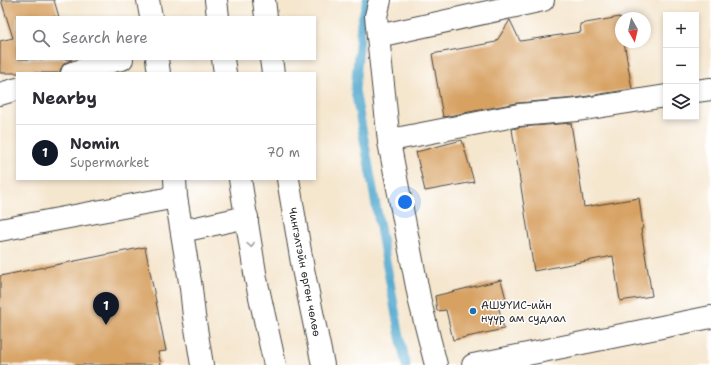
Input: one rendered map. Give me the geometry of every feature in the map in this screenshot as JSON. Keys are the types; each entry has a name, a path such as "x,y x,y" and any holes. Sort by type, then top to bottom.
{"street":[{"path":"148,0 151,16"},
{"path":"216,0 218,16"},
{"path":"264,0 266,16"},
{"path":"380,0 376,16 389,142 420,302 436,365"},
{"path":"378,36 543,0"},
{"path":"75,72 117,60"},
{"path":"157,60 159,72"},
{"path":"223,60 225,72"},
{"path":"271,60 273,72"},
{"path":"0,94 16,89"},
{"path":"699,91 711,89"},
{"path":"389,142 396,139 519,115 578,110 663,96"},
{"path":"240,180 256,279 275,365"},
{"name":"Чингэлтэйн өргөн чөлөө","path":"288,180 303,269 323,365"},
{"path":"0,230 176,188 202,365"},
{"path":"182,231 246,217"},
{"path":"474,365 711,316"}],"building":[{"path":"1,0 54,0 59,16 16,16 16,60 72,60 63,65 60,72 0,73 0,41 13,38"},
{"path":"615,18 615,48 625,48 632,89 576,98 517,103 443,117 432,54 496,42 510,20 520,41 581,32 580,24"},
{"path":"571,123 584,207 639,198 643,228 641,229 652,296 620,301 613,256 534,271 512,129"},
{"path":"462,140 474,182 425,191 416,152"},
{"path":"145,247 166,351 158,352 161,365 0,365 0,276"},
{"name":"АШУҮИС-ийн нүүр ам судлал","path":"501,280 507,303 498,305 504,329 453,340 446,310 437,311 435,296"}],"waterway":[{"path":"367,0 361,24 355,90 406,365"}],"place":[{"name":"АШУҮИС-ийн нүүр ам судлал","path":"473,311"},
{"name":"Nomin","path":"106,325"}]}
